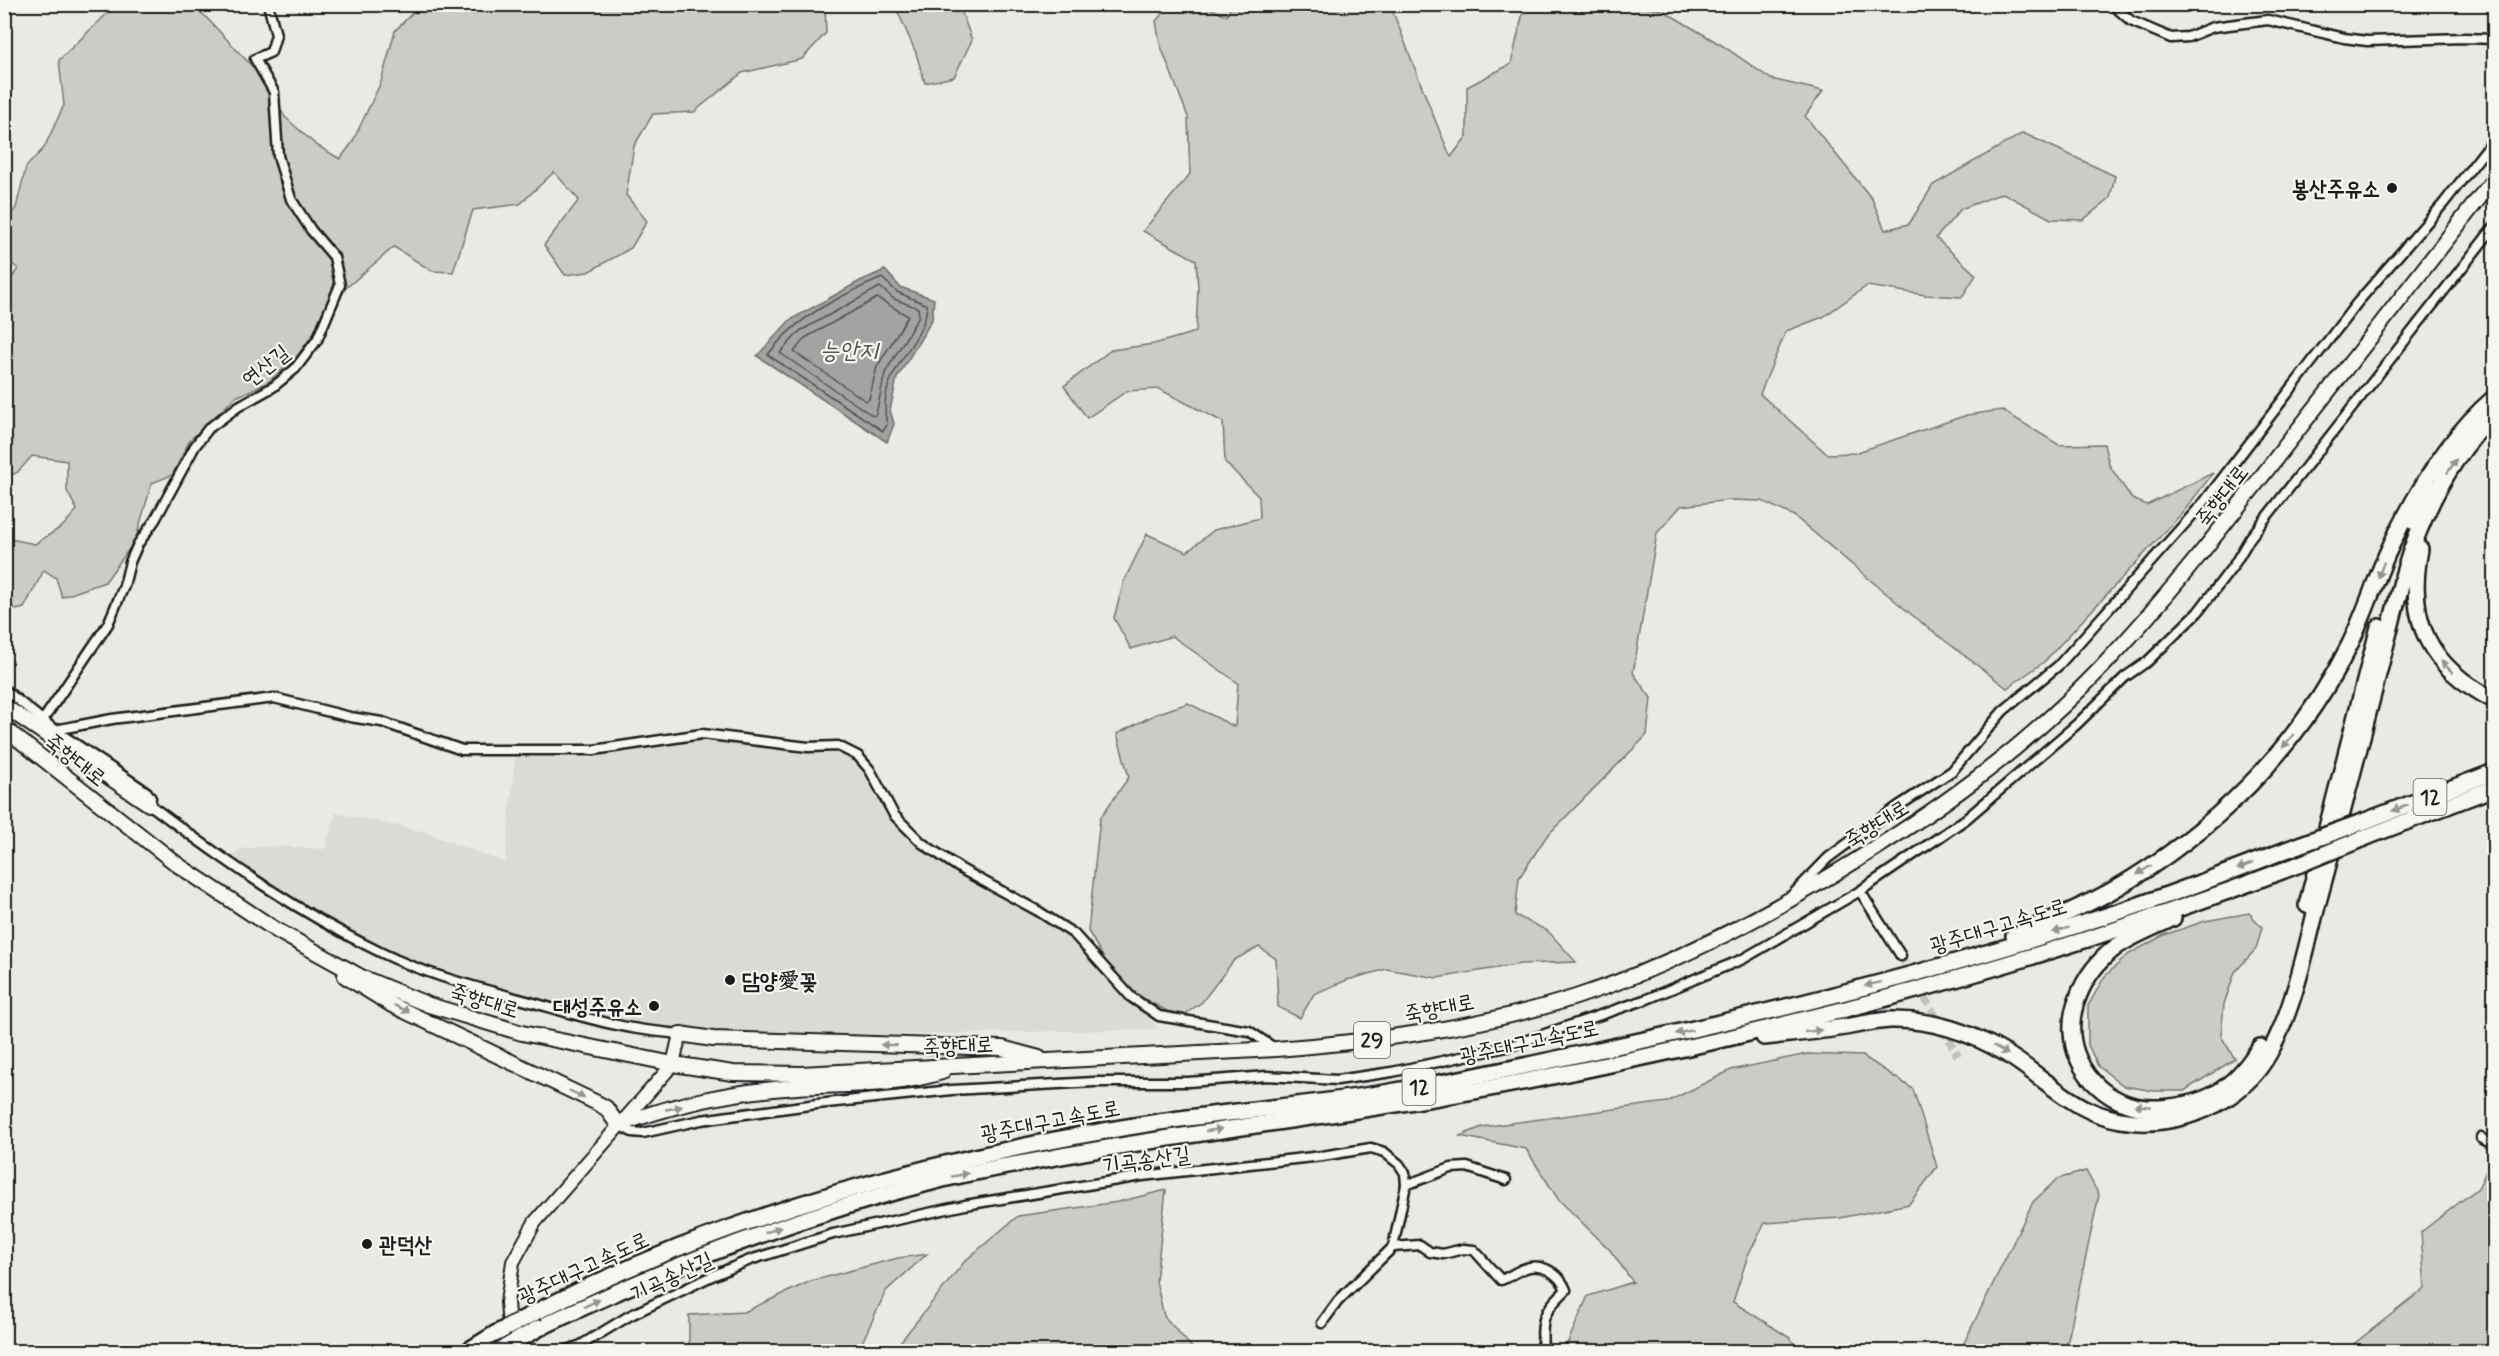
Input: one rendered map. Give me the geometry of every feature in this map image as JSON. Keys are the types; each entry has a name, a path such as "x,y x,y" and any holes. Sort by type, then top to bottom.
{"highway":[{"path":"2494,398 2438,462 2415,572 2416,604 2426,638 2444,665 2469,687 2494,700"},
{"path":"1954,963 2111,891 2199,833 2264,772 2328,685 2367,608 2386,556 2410,506 2433,484 2494,414"},
{"path":"2227,892 2116,947 2084,981 2074,1007 2070,1028 2075,1053 2086,1075 2108,1095 2129,1105 2155,1108 2178,1106 2205,1099 2231,1082 2251,1061 2266,1039 2292,964 2394,570 2433,484"},
{"path":"1713,1042 1888,1020 1917,1021 1952,1028 1980,1038 2009,1055 2074,1101 2098,1114 2129,1122 2160,1121 2191,1114 2215,1107 2235,1093 2258,1070 2275,1042 2301,968 2404,573 2433,484"},
{"name":"광주대구고속도로","path":"466,1352 495,1334 591,1284 774,1210 854,1186 946,1162 1158,1122 1393,1092 1711,1026 1954,963 2120,912 2494,772"},
{"name":"광주대구고속도로","path":"497,1352 539,1328 688,1261 821,1214 948,1178 1159,1138 1494,1087 1713,1042 1956,977 2227,892 2494,788"}],"main road":[{"name":"죽향대로","path":"6,732 178,865 268,925 361,977 429,1005 522,1033 673,1064 734,1073 801,1074 1276,1049 1334,1045 1444,1030 1573,998 1639,975 1713,941 1781,906 1941,807 2002,760 2101,668 2212,540 2494,179"},
{"path":"4,706 41,725 149,804"},
{"path":"318,954 352,982 392,1005 606,1108 618,1125 652,1112 754,1092 799,1087 897,1082 920,1079 960,1066"},
{"path":"680,1034 713,1039 1002,1048 1050,1061"}],"street":[{"name":"연산길","path":"41,725 108,624 138,544 155,520 195,446 209,428 239,406 273,387 295,369 317,340 340,285 334,257 311,230 291,200 278,156 274,92 255,58 271,52 276,35 268,4"},
{"path":"2112,4 2131,21 2171,38 2188,37 2213,27 2268,20 2344,38 2367,41 2494,39"},
{"path":"1781,906 1828,858 1897,807 1952,771 2003,711 2058,666 2205,501 2357,303 2444,204 2494,139"},
{"path":"618,1125 632,1132 643,1133 712,1118 952,1090 1094,1082 1188,1082 1267,1076 1337,1080 1392,1072 1507,1047 1647,999 1743,959 1860,891 1966,819 2078,723 2125,677 2148,661 2198,612 2234,566 2250,538 2494,227"},
{"path":"4,689 41,725 55,730 147,792 151,798 149,804 237,869 323,923 385,955 460,982 570,1014 632,1028 680,1034 673,1064 535,1222 513,1262 507,1302 511,1352"},
{"path":"55,730 112,719 274,698 350,717 382,722 462,750 594,750 702,734 808,747 838,746 858,756 870,770 894,815 922,843 961,869 1038,911 1074,934 1131,997 1159,1016 1249,1031 1276,1049"},
{"path":"1860,891 1901,956"},
{"path":"2481,1138 2494,1145"},
{"name":"기곡송산길","path":"562,1352 581,1345 673,1293 750,1260 833,1234 965,1205 1142,1176 1322,1156 1371,1148 1384,1152 1399,1164 1405,1173 1406,1185"},
{"path":"1322,1323 1338,1301 1393,1247 1406,1185 1451,1168 1467,1167 1506,1180"},
{"path":"1393,1247 1420,1245 1430,1252 1443,1254 1463,1249 1474,1250 1502,1280 1525,1268 1536,1266 1550,1270 1563,1280 1566,1290 1547,1309 1543,1318 1543,1352"}],"shaded area":[{"path":"1544,4 1628,5 1662,10 1723,46 1771,79 1823,91 1805,116 1872,199 1885,230 1909,224 1933,185 2023,133 2115,176 2110,198 2083,220 2051,219 2003,193 1961,209 1936,238 1976,275 1962,297 1926,295 1867,286 1823,317 1786,331 1760,394 1827,454 1855,453 1967,415 2002,410 2059,445 2104,444 2109,465 2132,499 2147,505 2213,473 2184,511 2044,662 2007,688 1918,620 1794,516 1762,501 1730,500 1681,506 1657,533 1633,673 1651,698 1647,735 1546,837 1519,878 1515,915 1548,931 1576,962 1521,964 1437,978 1387,969 1347,980 1314,994 1300,1018 1278,1007 1276,959 1259,947 1234,960 1202,1002 1180,1018 1137,995 1106,962 1088,931 1100,818 1129,777 1117,734 1156,714 1188,703 1235,727 1238,683 1172,636 1131,649 1114,618 1124,581 1147,534 1187,552 1214,530 1260,518 1259,497 1225,462 1223,422 1159,389 1127,391 1087,418 1064,386 1111,350 1154,344 1196,332 1198,287 1196,260 1143,231 1190,174 1188,117 1160,44 1156,21 1170,5 1203,5 1227,16 1231,5 1390,5 1451,157 1467,136 1467,87 1511,64 1524,8"},
{"path":"116,5 191,5 205,16 263,78 285,117 316,145 340,159 352,143 381,82 395,31 416,9 416,5 825,5 826,33 802,59 742,73 694,112 653,114 634,146 626,195 647,221 631,248 588,272 565,275 544,245 579,200 554,172 520,204 473,210 453,272 432,271 394,247 346,288 295,359 268,382 236,397 190,440 172,475 152,483 135,541 105,582 62,597 56,578 44,570 24,608 17,610 5,602 5,538 35,544 63,526 77,510 67,491 67,461 32,456 18,472 5,478 5,288 18,269 5,257 5,222 16,208 26,167 44,148 64,105 59,60"},
{"path":"891,5 959,5 972,40 954,77 925,83 916,53 897,10"},
{"path":"700,738 813,753 837,750 855,760 868,772 891,816 920,848 957,873 1011,900 1072,936 1159,1029 844,1036 722,1036 617,1020 458,978 387,950 329,920 230,857 241,849 274,846 325,849 336,813 421,831 505,863 515,756 590,758"},
{"path":"2249,913 2262,927 2256,949 2235,972 2224,1004 2221,1036 2235,1059 2184,1091 2155,1091 2124,1086 2098,1066 2088,1045 2088,1006 2105,976 2129,954 2164,935 2205,921"},
{"path":"1807,1054 1863,1056 1913,1089 1937,1167 1909,1204 1840,1218 1765,1223 1748,1255 1733,1302 1790,1338 1800,1351 1564,1351 1588,1296 1633,1282 1610,1250 1558,1199 1526,1149 1460,1136 1482,1127 1667,1102 1731,1070"},
{"path":"2494,1155 2494,1351 2339,1351 2351,1346 2425,1288 2421,1232 2478,1188"},
{"path":"2086,1171 2099,1195 2068,1340 2063,1351 1960,1351 2033,1202 2057,1179"},
{"path":"1166,1190 1156,1281 1164,1316 1195,1351 893,1351 965,1261 1018,1216 1118,1202"},
{"path":"927,1254 886,1291 858,1351 689,1351 689,1315 744,1312 811,1281 898,1258"}],"water":[{"name":"능안지","path":"885,270 900,287 934,299 932,320 897,378 890,410 894,424 887,442 757,356 790,320 860,281"}],"tunnel":[{"path":"1901,956 1913,977"},
{"path":"1919,988 1958,1056"}],"place":[{"name":"봉산주유소","path":"2392,188"},
{"name":"담양愛꽂","path":"730,980"},
{"name":"대성주유소","path":"654,1006"},
{"name":"관덕산","path":"367,1244"}]}
